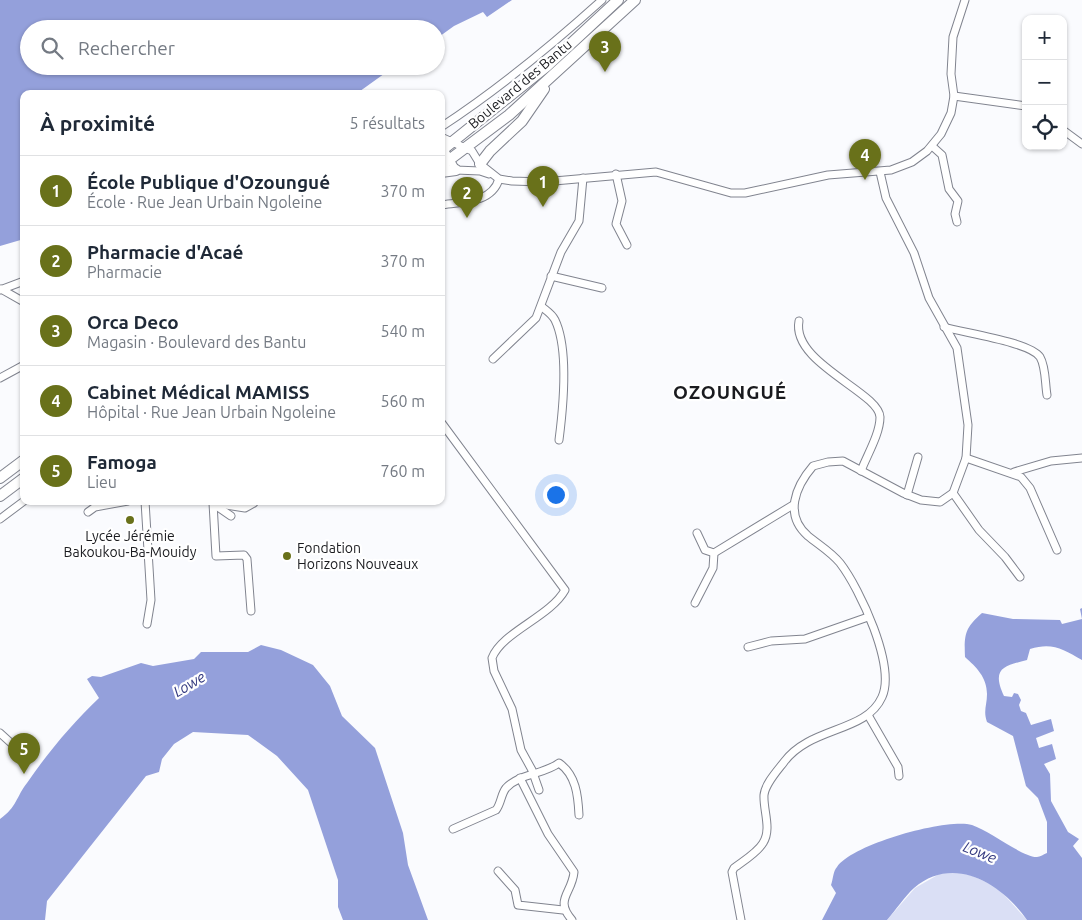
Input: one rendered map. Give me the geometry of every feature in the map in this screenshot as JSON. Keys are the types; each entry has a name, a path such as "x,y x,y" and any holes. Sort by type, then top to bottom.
{"highway":[{"name":"Boulevard des Bantu","path":"445,147 548,66 618,0"},
{"name":"Boulevard des Bantu","path":"445,163 551,78 636,0"},
{"path":"480,164 490,151 522,121 551,78"},
{"path":"445,171 456,170"},
{"path":"0,478 20,463"},
{"path":"0,496 20,481"}],"street":[{"path":"445,124 487,96 539,56 602,0"},
{"path":"445,163 456,170 480,171 497,177 532,182 616,174 665,173 731,193 745,193 828,176 880,172 912,162 932,146 946,124 954,96 952,48 957,23 965,0"},
{"path":"954,96 1022,105"},
{"path":"1067,133 1082,144"},
{"path":"445,138 466,147 476,155 480,164 497,177"},
{"path":"932,146 940,152 944,160 949,189 958,201 955,214 957,222"},
{"path":"741,920 732,872 734,868 762,844 766,827 764,796 769,784 784,762 799,745 868,715 877,707 886,686 887,672 878,639 841,565 808,536 801,527 793,505 797,489 813,466 837,460 908,495 934,502 947,499 953,493 966,458 968,425 959,355 955,342 929,298 914,253 886,198 880,172"},
{"path":"616,174 622,201 616,224 627,245"},
{"path":"445,204 487,196 494,192 497,177"},
{"path":"493,359 536,318 542,307 551,276 565,244 579,221 582,178"},
{"path":"551,276 602,288"},
{"path":"0,289 20,283"},
{"path":"0,289 20,300"},
{"path":"542,307 551,314 557,324 563,364 563,412 559,440"},
{"path":"799,321 799,332 802,339 819,362 839,380 873,402 878,410 879,426 861,471"},
{"path":"944,326 1022,346 1037,354 1042,363 1047,395"},
{"path":"0,378 20,367"},
{"path":"445,427 565,590 556,602 498,647 492,658 494,671 512,709 520,750 540,790"},
{"path":"908,495 918,457"},
{"path":"966,458 1014,472 1021,477 1030,488 1058,550"},
{"path":"1014,472 1052,461 1082,458"},
{"path":"953,493 980,530 1005,557 1020,577"},
{"path":"0,519 20,504"},
{"path":"88,512 95,507 106,505"},
{"path":"144,505 151,600 147,624"},
{"path":"212,505 216,556 244,555 247,559 251,611"},
{"path":"216,505 231,516"},
{"path":"228,505 245,508 250,505"},
{"path":"697,533 705,550 714,553 793,505"},
{"path":"695,603 713,568 714,553"},
{"path":"748,647 771,641 805,639 868,617"},
{"path":"868,715 898,767 899,776"},
{"path":"0,733 11,743"},
{"path":"453,828 496,810 504,792 520,778 534,775 560,763 572,777 578,799 579,815"},
{"path":"520,778 548,834 574,872 562,902 564,910 572,920"},
{"path":"498,871 512,886 518,904 564,910"}],"shaded area":[{"path":"941,873 966,873 997,887 1027,920 887,920 915,888"}],"water":[{"path":"0,0 512,0 487,17 483,12 445,32 445,20 20,20 20,75 382,75 362,90 20,90 20,240 0,246"},
{"name":"Lowe","path":"982,613 1013,619 1060,620 1062,624 1082,619 1082,660 1057,648 1038,647 1030,649 1027,660 1012,664 1002,670 999,679 1004,696 1012,697 1014,693 1018,694 1021,700 1019,705 1021,711 1026,713 1031,725 1051,719 1054,731 1036,738 1039,748 1052,744 1056,759 1044,764 1050,774 1051,801 1068,832 1079,839 1073,846 1082,858 1082,920 1027,920 1017,907 991,885 961,874 945,874 929,878 914,888 887,920 822,920 836,893 831,885 837,867 846,858 861,850 901,835 942,825 972,825 1031,856 1038,857 1047,853 1047,822 1038,798 1026,786 1013,736 987,722 985,711 987,688 983,677 965,657 965,637 969,627"},
{"name":"Lowe","path":"261,645 281,650 313,665 330,686 342,716 375,748 403,833 408,865 428,920 343,920 338,907 338,880 308,790 277,756 248,735 193,732 174,744 162,759 159,772 146,776 47,901 45,920 0,920 0,819 13,806 23,788 52,749 99,698 87,679 92,676 101,677 141,663 153,666 194,659 201,652 248,652"}],"place":[{"name":"Orca Deco","path":"605,72"},
{"name":"Cabinet Médical MAMISS","path":"865,180"},
{"name":"École Publique d'Ozoungué","path":"543,207"},
{"name":"Pharmacie d'Acaé","path":"467,218"},
{"name":"Lycée Jérémie Bakoukou-Ba-Mouidy","path":"130,520"},
{"name":"Fondation Horizons Nouveaux","path":"287,556"},
{"name":"Famoga","path":"24,774"}],"district":[{"name":"OZOUNGUÉ","path":"730,392"}]}
